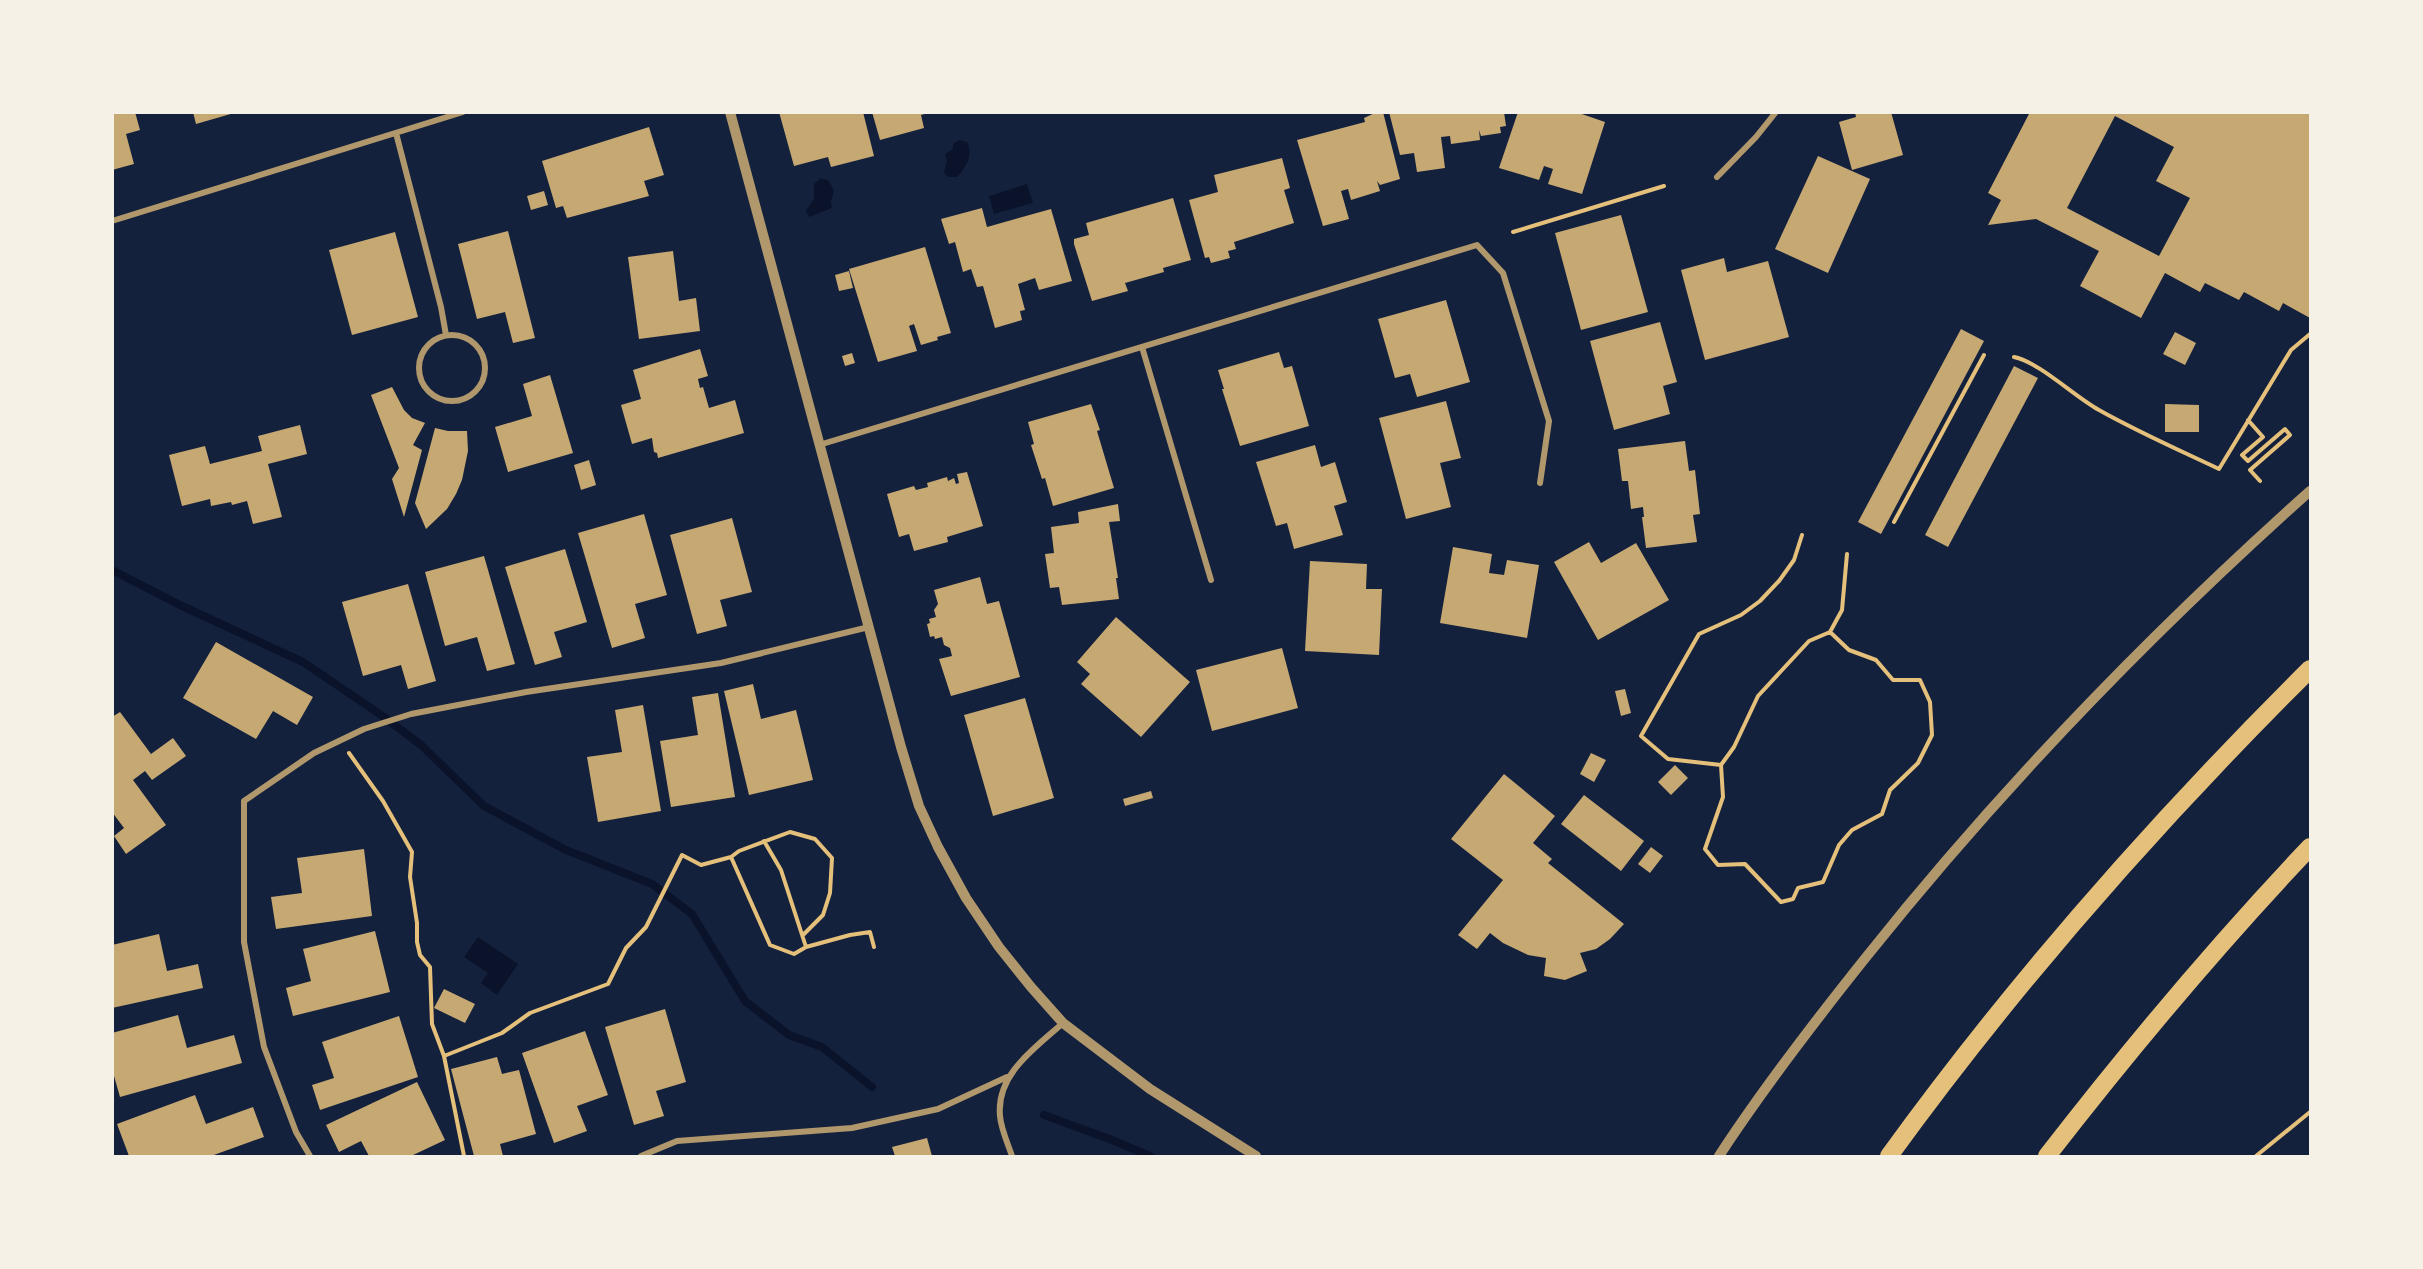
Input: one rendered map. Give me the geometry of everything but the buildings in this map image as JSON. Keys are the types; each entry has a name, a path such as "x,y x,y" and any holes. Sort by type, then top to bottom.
{"highway":[{"path":"1889,1156 1981,1034 2097,894 2231,749 2310,669"},
{"path":"2047,1156 2138,1040 2251,909 2310,847"}],"street":[{"path":"112,221 463,112"},
{"path":"730,112 919,806 938,847 966,898 999,947 1063,1023 1150,1089 1257,1156"},
{"path":"1717,177 1756,137 1776,112"},
{"path":"396,133 446,335"},
{"path":"819,445 1478,245 1503,273 1549,421 1539,483"},
{"path":"446,335 460,336 472,341 481,352 485,365 483,379 476,391 464,398 451,401 437,397 426,389 420,377 419,363 423,350 433,340 446,335"},
{"path":"1142,347 1211,580"},
{"path":"1719,1156 1814,1023 1921,889 2036,759 2165,625 2310,491"},
{"path":"309,1156 296,1132 264,1047 244,942 244,801 314,753 364,729 411,714 526,692 721,663 869,627"},
{"path":"640,1156 677,1141 852,1128 938,1109 1007,1077 1063,1023"},
{"path":"1007,1077 1000,1116 1012,1156"}],"path":[{"path":"1513,232 1665,186"},
{"path":"2014,357 2020,358 2098,410 2219,469 2291,350 2310,334"},
{"path":"1894,522 1984,355"},
{"path":"2247,420 2263,437 2242,455 2248,461 2285,429 2290,435 2250,470 2260,481"},
{"path":"1721,765 1668,759 1641,735 1699,634 1741,615 1760,601 1779,581 1794,560 1802,534"},
{"path":"1830,632 1849,650 1876,660 1893,680 1920,680 1930,702 1932,735 1918,764 1890,790 1882,814 1852,830 1839,845 1823,882 1798,888 1793,899 1781,902 1745,864 1718,865 1705,849 1723,797 1721,765 1734,747 1758,696 1809,641 1830,632 1842,610 1847,554"},
{"path":"340,740 383,801 412,852 410,877 417,923 417,942 420,955 430,967 432,1024 444,1056 464,1156"},
{"path":"444,1056 502,1033 530,1013 608,984 626,948 646,927 682,855 701,865 731,857 764,841 790,832 815,839 832,858 830,894 823,915 804,934"},
{"path":"764,841 781,870 796,918 804,934 806,947"},
{"path":"731,857 770,945 794,954 806,947 850,935 870,933 874,947"},
{"path":"2256,1156 2310,1112"}],"water":[{"path":"959,140 967,142 970,152 968,161 957,177 948,177 944,173 947,160 945,154 953,149 953,144"},
{"path":"821,178 829,181 834,191 832,208 809,217 806,211 814,199 814,184"},
{"path":"1027,184 1033,203 994,214 989,196"},
{"path":"478,937 518,964 497,995 481,983 488,973 464,957"}],"waterway":[{"path":"112,570 180,605 303,662 421,745 484,806 566,850 652,884 692,914 745,1001 789,1035 822,1047 872,1087"},
{"path":"1044,1115 1150,1156"}]}
